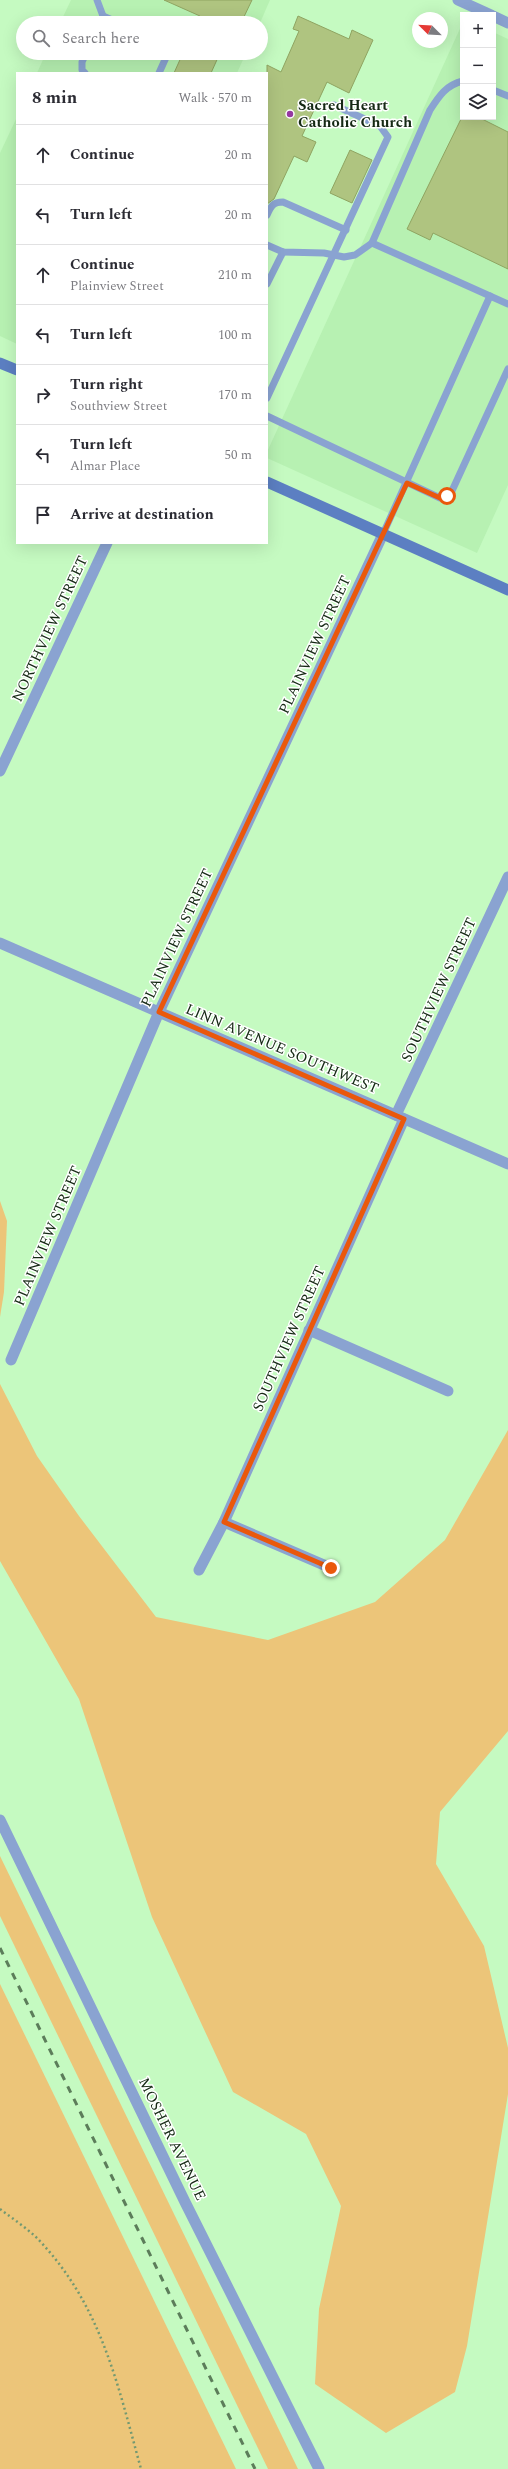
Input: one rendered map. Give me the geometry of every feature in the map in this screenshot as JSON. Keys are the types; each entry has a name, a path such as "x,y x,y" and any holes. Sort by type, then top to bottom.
{"main road":[{"path":"0,363 16,370"},
{"path":"268,482 508,590"}],"street":[{"path":"458,0 485,12"},
{"path":"496,17 508,23"},
{"name":"PLAINVIEW STREET","path":"11,1360 159,1012 383,534"},
{"name":"NORTHVIEW STREET","path":"0,771 107,544"},
{"name":"SOUTHVIEW STREET","path":"199,1570 224,1522 309,1330 400,1117 508,877"},
{"name":"LINN AVENUE SOUTHWEST","path":"0,943 508,1164"},
{"path":"309,1330 448,1391"},
{"path":"224,1522 331,1568"},
{"name":"MOSHER AVENUE","path":"0,1820 185,2202 319,2469"}],"lane":[{"path":"97,0 103,16"},
{"path":"83,60 82,70 84,72"},
{"path":"159,72 165,60"},
{"path":"268,245 283,252 324,253 333,256 355,255 372,243 430,110 441,93 453,84 460,82"},
{"path":"496,91 508,96"},
{"path":"268,396 388,137 380,126 334,105"},
{"path":"268,212 271,205 276,202 283,202 346,230"},
{"path":"372,243 508,304"},
{"path":"268,282 283,252"},
{"path":"383,534 490,296"},
{"path":"268,416 440,498 451,493 508,369"}],"path":[{"path":"0,2209 35,2236 56,2260 84,2299 107,2348 141,2469"}],"shaded area":[{"path":"71,0 270,0 263,16 63,16"},
{"path":"460,29 460,120 496,120 496,33 508,39 508,485 477,553 268,458 268,450"},
{"path":"43,60 243,60 237,72 37,72"},
{"path":"16,119 16,344 0,336 0,153"},
{"path":"0,1201 7,1221 4,1292 0,1317"},
{"path":"0,1384 37,1456 79,1516 156,1617 268,1640 375,1602 445,1540 508,1430 508,1731 440,1812 436,1864 484,1946 508,2048 508,2094 467,2346 455,2392 386,2433 315,2384 319,2309 341,2206 306,2134 233,2092 152,1917 79,1699 0,1561"},
{"path":"0,1856 298,2469 268,2469 0,1916"},
{"path":"0,1984 236,2469 0,2469"}],"building":[{"path":"164,0 252,0 244,16 200,16"},
{"name":"Sacred Heart Catholic Church","path":"298,16 349,39 352,30 373,40 349,93 327,82 302,136 316,142 307,162 294,156 274,199 268,203 267,65 281,72 299,31 293,29"},
{"path":"180,60 217,60 211,72 174,72"},
{"path":"461,120 484,120 508,132 508,269 433,233 430,240 407,229"},
{"path":"350,150 372,160 352,203 330,193"}],"railway":[{"path":"0,1948 255,2469"}],"place":[{"name":"Sacred Heart Catholic Church","path":"290,114"}],"route":[{"path":"331,1568 224,1522 404,1119 159,1012 407,483 440,498 447,496"}]}
